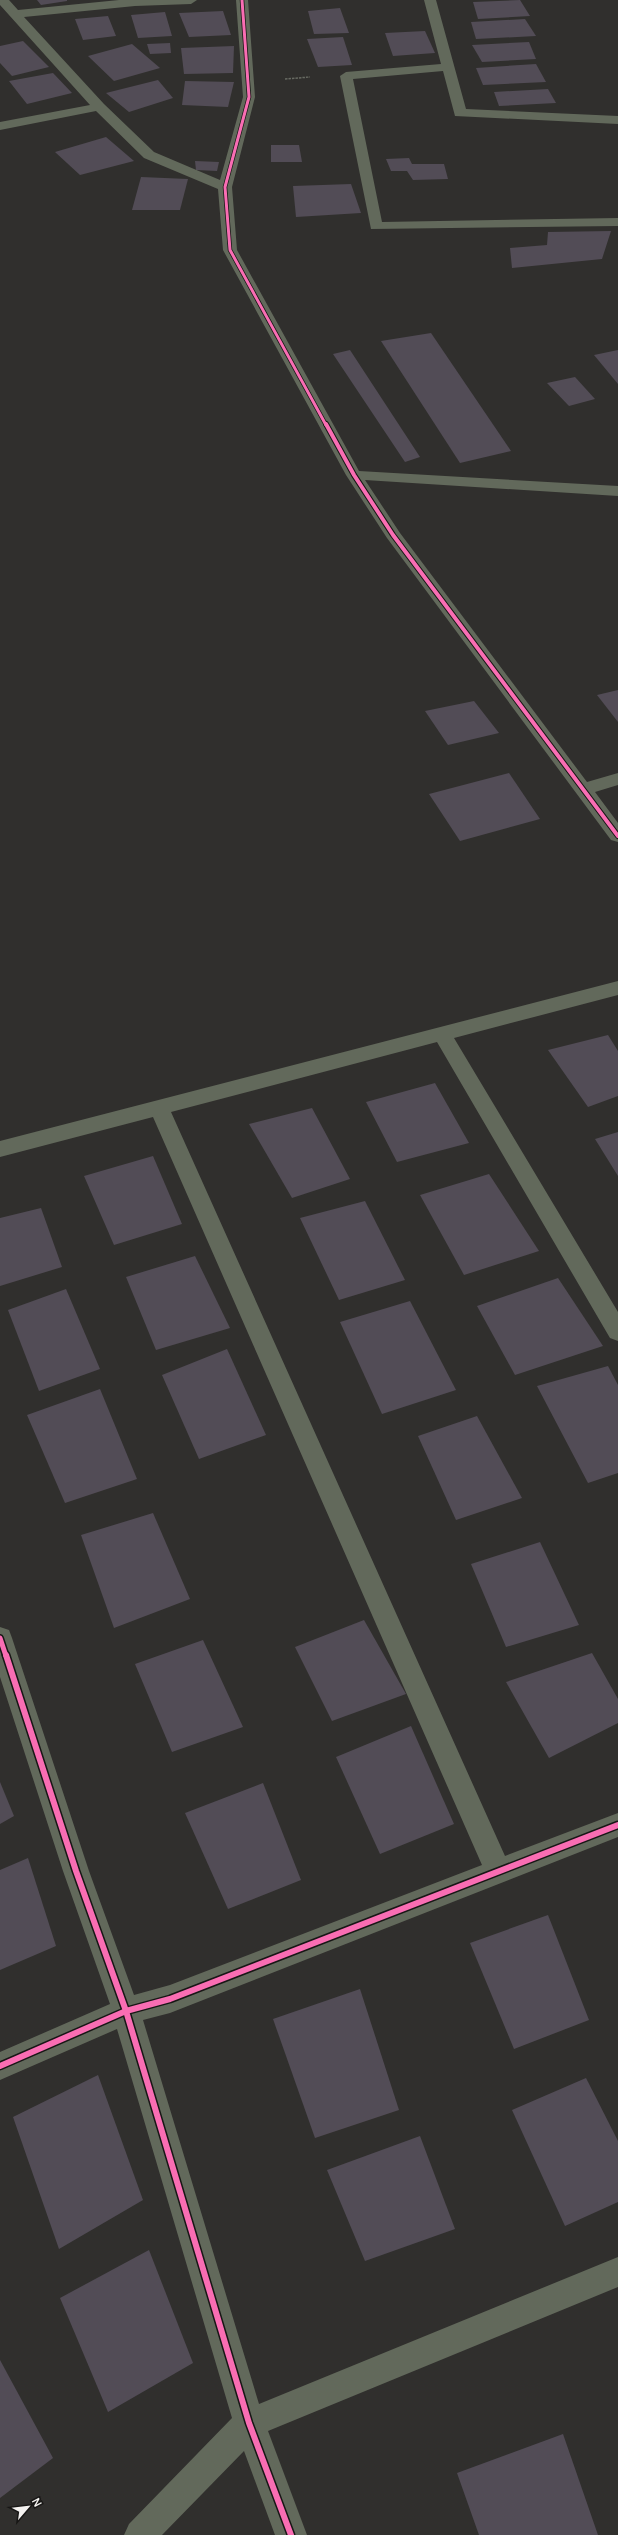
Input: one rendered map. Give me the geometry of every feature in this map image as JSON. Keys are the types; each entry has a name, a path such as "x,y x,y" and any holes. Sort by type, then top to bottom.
{"street":[{"path":"2,0 99,107 149,155 225,187"},
{"path":"16,14 135,1 191,0"},
{"path":"242,0 249,97 225,187 230,250 354,474 393,535 618,836"},
{"path":"430,0 460,114 618,120"},
{"path":"448,67 346,76 376,226 618,222"},
{"path":"0,126 99,107"},
{"path":"354,474 618,491"},
{"path":"582,789 618,779"},
{"path":"0,1149 618,988"},
{"path":"442,1034 618,1332"},
{"path":"159,1108 498,1870"},
{"path":"0,1638 76,1871 126,2011 249,2423 291,2535"},
{"path":"0,2066 126,2011 170,1999 498,1870 618,1825"},
{"path":"140,2535 249,2423 618,2272"}],"path":[{"path":"248,80 346,76"}],"building":[{"path":"37,0 67,0 67,1 41,5"},
{"path":"520,0 530,16 478,19 473,2"},
{"path":"340,8 349,33 314,34 308,11"},
{"path":"223,11 231,35 189,37 179,13"},
{"path":"165,12 172,36 138,38 131,15"},
{"path":"108,16 116,36 83,40 75,19"},
{"path":"525,19 536,36 476,39 471,22"},
{"path":"425,31 435,53 393,56 385,33"},
{"path":"343,37 352,65 318,67 307,39"},
{"path":"23,41 49,67 12,76 0,63 0,46"},
{"path":"529,42 536,59 482,62 472,45"},
{"path":"170,43 171,53 150,54 147,44"},
{"path":"132,44 160,68 114,81 88,56"},
{"path":"234,46 233,73 184,74 181,48"},
{"path":"536,64 546,82 483,85 476,68"},
{"path":"53,73 72,93 27,104 9,81"},
{"path":"158,80 173,98 129,112 106,93"},
{"path":"185,81 234,82 228,107 182,105"},
{"path":"548,89 556,103 499,106 494,92"},
{"path":"106,137 134,161 80,175 55,152"},
{"path":"271,145 299,145 302,162 271,162"},
{"path":"409,158 412,164 444,164 448,179 413,180 407,171 391,171 386,159"},
{"path":"195,161 219,162 217,171 196,170"},
{"path":"141,177 188,179 180,210 132,210"},
{"path":"351,184 361,213 296,217 293,186"},
{"path":"611,231 602,259 512,268 510,248 547,245 548,232"},
{"path":"431,333 511,451 460,463 381,341"},
{"path":"350,350 420,457 405,462 333,354"},
{"path":"618,350 618,384 594,355"},
{"path":"575,377 595,399 569,406 547,383"},
{"path":"618,690 618,722 597,695"},
{"path":"474,701 499,733 448,745 425,711"},
{"path":"509,773 540,819 460,841 429,794"},
{"path":"608,1035 618,1051 618,1096 588,1107 548,1050"},
{"path":"435,1083 469,1143 397,1162 366,1102"},
{"path":"312,1108 350,1179 292,1198 249,1124"},
{"path":"618,1132 618,1176 595,1139"},
{"path":"153,1156 182,1224 114,1245 84,1176"},
{"path":"489,1174 539,1251 464,1275 420,1195"},
{"path":"365,1201 405,1280 339,1300 300,1218"},
{"path":"41,1208 62,1267 0,1286 0,1218"},
{"path":"195,1256 230,1328 156,1350 126,1277"},
{"path":"558,1278 603,1346 515,1375 477,1306"},
{"path":"66,1289 100,1369 39,1391 8,1310"},
{"path":"410,1301 456,1390 382,1414 340,1322"},
{"path":"227,1349 266,1435 199,1459 162,1375"},
{"path":"608,1366 618,1385 618,1473 588,1483 537,1386"},
{"path":"100,1389 137,1479 65,1503 27,1415"},
{"path":"477,1416 522,1498 456,1520 418,1436"},
{"path":"153,1513 190,1599 114,1628 81,1535"},
{"path":"540,1542 579,1625 506,1647 471,1564"},
{"path":"364,1620 406,1694 332,1721 295,1647"},
{"path":"203,1640 243,1727 172,1752 135,1664"},
{"path":"592,1653 618,1699 618,1723 549,1758 506,1682"},
{"path":"411,1726 454,1824 380,1854 336,1757"},
{"path":"0,1782 14,1816 0,1824"},
{"path":"263,1783 301,1880 228,1909 185,1813"},
{"path":"28,1858 56,1946 0,1970 0,1870"},
{"path":"548,1915 589,2020 514,2049 470,1943"},
{"path":"360,1989 399,2110 315,2138 273,2019"},
{"path":"98,2075 143,2200 59,2249 13,2117"},
{"path":"586,2078 618,2141 618,2202 565,2226 512,2110"},
{"path":"420,2136 455,2229 365,2261 327,2170"},
{"path":"149,2250 193,2363 108,2412 60,2298"},
{"path":"0,2360 53,2458 0,2498"},
{"path":"563,2434 598,2535 479,2535 457,2473"}],"cycle path":[{"path":"242,0 249,97 225,187 230,250 354,475 393,535 618,836"},
{"path":"0,1638 76,1871 126,2011 249,2423 291,2535"},
{"path":"0,2066 126,2011 170,1999 618,1825"}]}
